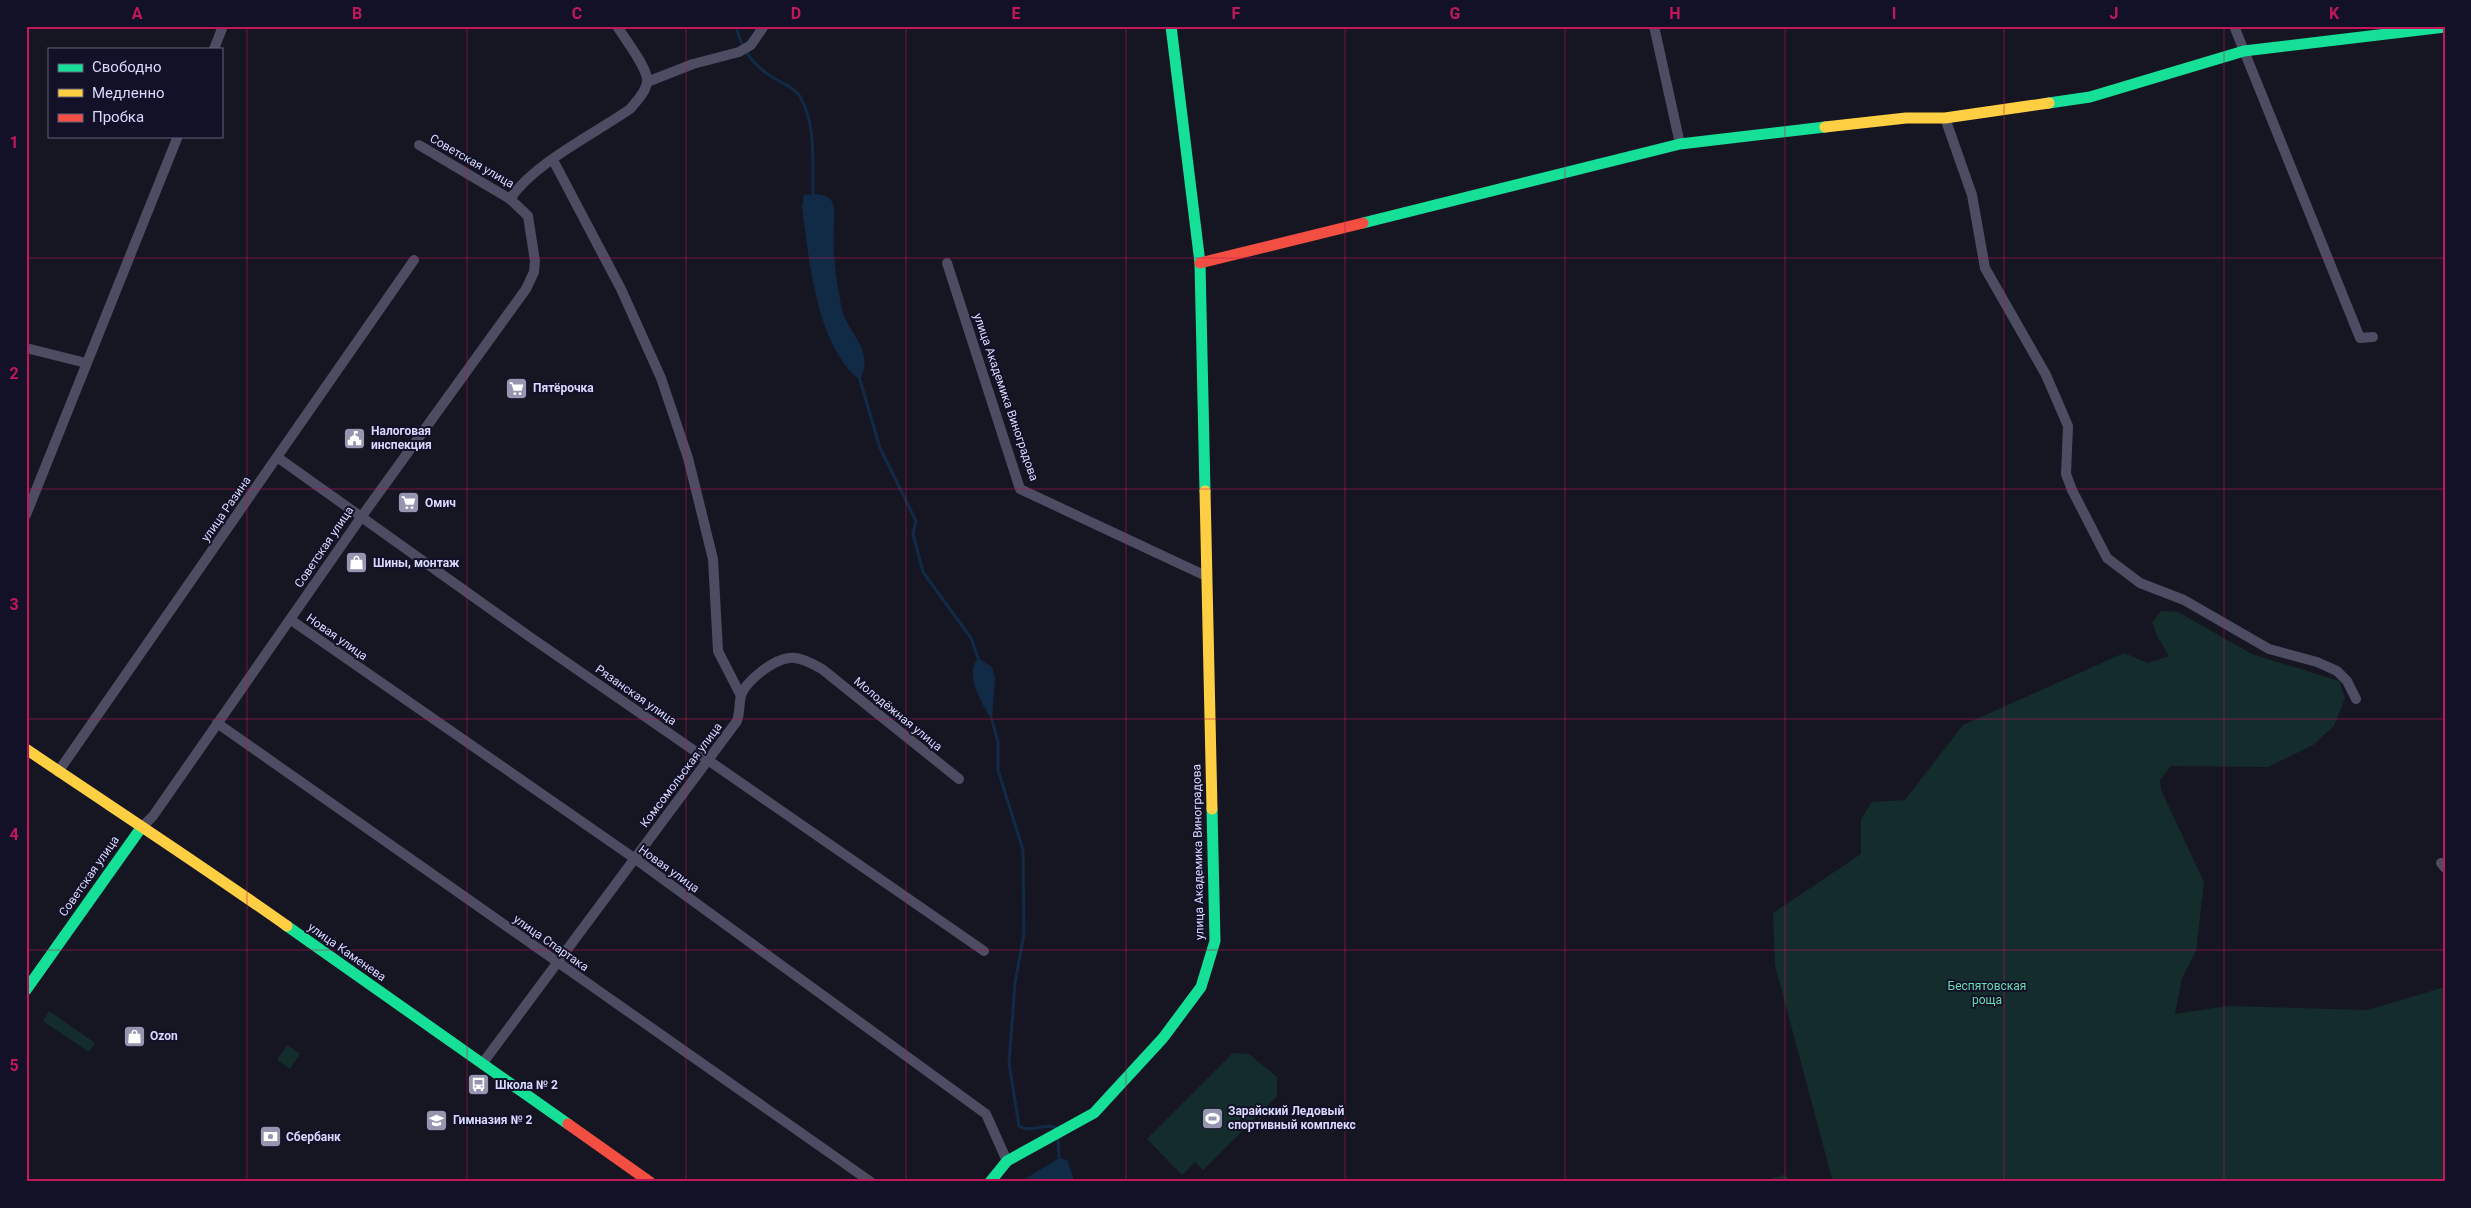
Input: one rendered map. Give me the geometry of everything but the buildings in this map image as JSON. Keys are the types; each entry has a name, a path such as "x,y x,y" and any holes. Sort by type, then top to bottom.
{"street":[{"path":"214,48 223,26"},
{"path":"617,26 645,71 647,82"},
{"path":"510,199 519,186 553,160 630,109 647,82 693,64 739,52 750,45 764,26"},
{"name":"улица Академика Виноградова","path":"1007,1161 1094,1113 1163,1038 1201,987 1215,942 1200,263 1171,26"},
{"path":"1654,26 1680,144"},
{"path":"2234,26 2360,338 2373,337"},
{"path":"1200,263 1680,144 1906,118 1945,118 2090,97 2244,51 2445,27"},
{"path":"1945,118 1972,195 1985,268 2046,375 2068,426 2066,474 2072,490 2107,558 2140,584 2184,600 2270,649 2317,662 2337,671 2346,681 2356,699"},
{"path":"26,515 177,138"},
{"name":"Советская улица","path":"26,990 141,828 153,816 362,516 526,289 534,272 533,245 528,216 510,199 419,145"},
{"path":"553,160 620,289 662,378 688,458 713,559 718,651 741,696"},
{"name":"улица Разина","path":"58,772 414,260"},
{"name":"улица Академика Виноградова","path":"947,263 1020,489 1206,576"},
{"path":"26,348 86,363"},
{"name":"Рязанская улица","path":"277,457 530,637 984,951"},
{"name":"Новая улица","path":"291,620 634,858 986,1114 1007,1161"},
{"name":"Комсомольская улица","path":"482,1064 737,721 741,696 747,685 765,668 790,658 806,661 822,669"},
{"name":"Молодёжная улица","path":"822,669 959,779"},
{"name":"улица Спартака","path":"217,723 871,1182"},
{"name":"улица Каменева","path":"26,749 141,828 203,867 650,1182"},
{"path":"990,1182 1007,1161"}],"green space":[{"name":"Беспятовская роща","path":"2161,611 2178,612 2252,654 2339,681 2345,698 2334,726 2313,745 2268,767 2171,766 2160,780 2161,790 2204,882 2196,951 2182,978 2175,1014 2227,1006 2368,1010 2445,987 2445,1182 1833,1182 1775,965 1773,913 1861,854 1861,819 1872,802 1905,800 1963,725 2124,653 2148,663 2169,656 2157,636 2152,622"},
{"path":"49,1011 95,1043 89,1052 43,1021"},
{"path":"287,1045 300,1054 290,1069 277,1060"},
{"name":"Зарайский Ледовый спортивный комплекс","path":"1233,1053 1249,1054 1277,1077 1277,1096 1203,1170 1195,1162 1182,1175 1147,1139"},
{"path":"1784,1175 1793,1182 1759,1182"}],"water":[{"path":"816,194 827,197 833,205 834,255 841,305 848,324 862,349 864,368 860,380 845,365 833,346 824,324 817,300 808,251 802,207 804,195"},
{"path":"978,658 992,667 995,678 992,719 979,698 974,681 974,665"},
{"path":"1059,1158 1067,1160 1075,1182 1020,1182"}],"waterway":[{"path":"736,26 750,58 762,70 794,90 805,106 811,131 813,194"},
{"path":"860,380 880,448 916,521 913,534 923,572 971,638 978,658"},
{"path":"992,720 998,742 998,770 1023,850 1024,934 1015,983 1009,1063 1019,1126 1029,1129 1047,1126 1057,1128"},
{"path":"1058,1136 1059,1158"}],"traffic: fast":[{"path":"1171,26 1200,263 1205,491"},
{"path":"2049,103 2090,97 2244,51 2445,27"},
{"path":"1363,223 1680,144 1825,127"},
{"path":"990,1182 1007,1161 1094,1113 1163,1038 1201,987 1215,941 1212,809"},
{"path":"26,990 141,828"},
{"path":"287,926 568,1124"}],"traffic: slow":[{"path":"1825,127 1906,118 1945,118 2049,103"},
{"path":"1205,491 1212,809"},
{"path":"26,749 287,926"}],"traffic: jam":[{"path":"1200,263 1363,223"},
{"path":"568,1124 650,1182"}],"place":[{"name":"Пятёрочка","path":"517,388"},
{"name":"Налоговая инспекция","path":"355,438"},
{"name":"Омич","path":"409,503"},
{"name":"Шины, монтаж","path":"357,563"},
{"name":"Ozon","path":"134,1036"},
{"name":"Школа № 2","path":"479,1085"},
{"name":"Зарайский Ледовый спортивный комплекс","path":"1212,1118"},
{"name":"Гимназия № 2","path":"437,1120"},
{"name":"Сбербанк","path":"270,1137"}]}
